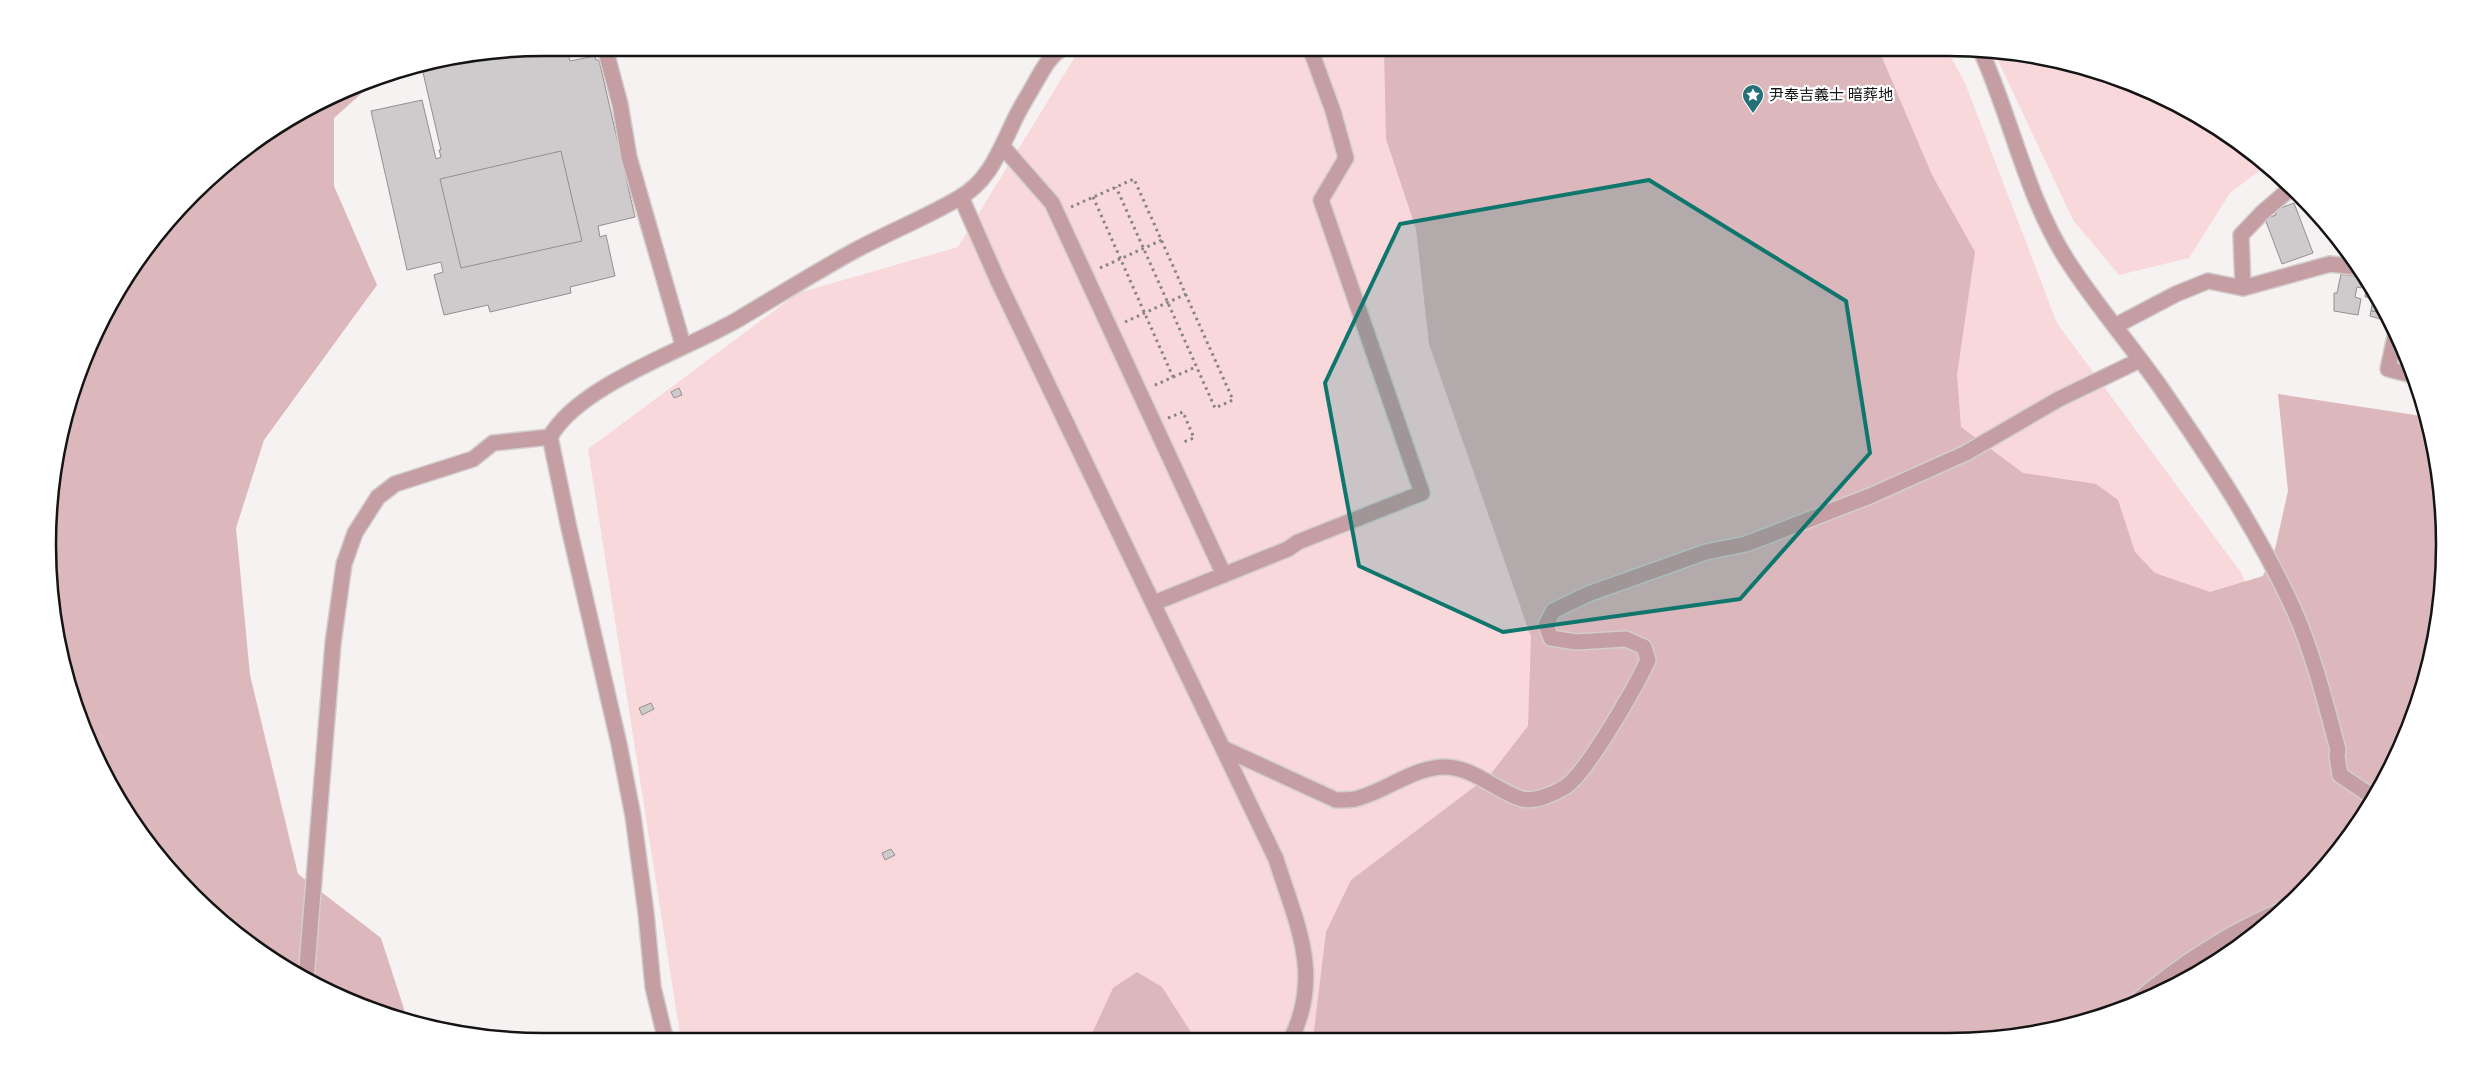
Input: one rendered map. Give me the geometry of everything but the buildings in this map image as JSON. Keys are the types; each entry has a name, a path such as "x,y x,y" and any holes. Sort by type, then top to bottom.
{"street":[{"path":"607,56 620,104 629,157 683,345"},
{"path":"664,1033 653,988 644,894 621,753 550,438 558,422 603,389 683,345 736,320 777,294 857,250 961,197 986,176 1003,147 1012,123 1050,56"},
{"path":"1154,603 1288,549 1298,542 1422,493 1322,200 1346,158 1333,111 1313,56"},
{"path":"1984,57 1993,78 2039,211 2067,260 2140,360 2252,527 2294,611 2327,706 2338,750 2340,775 2367,794"},
{"path":"1003,147 1052,203 1224,575"},
{"path":"2243,288 2241,235 2263,212 2286,192"},
{"path":"961,197 999,283 1225,749 1276,859 1305,950 1307,980 1294,1033"},
{"path":"2115,326 2176,294 2208,281 2243,288 2330,264 2348,266"},
{"path":"2393,346 2388,369 2405,373"},
{"path":"1225,749 1336,800 1354,799 1424,770 1445,767 1473,774 1523,799 1538,798 1566,786 1586,764 1638,682 1648,660 1644,647 1626,639 1576,642 1551,638 1546,625 1553,612 1588,594 1706,552 1746,544 1870,496 1966,453 2058,399 2140,360"},
{"path":"307,970 332,643 344,564 355,532 378,497 395,484 473,459 493,443 550,438"},
{"path":"2153,987 2169,973 2250,923 2262,918"}],"path":[{"path":"1057,213 1134,179 1233,400 1215,408 1116,187"},
{"path":"1093,197 1173,377"},
{"path":"1086,274 1162,240"},
{"path":"1111,328 1186,294"},
{"path":"1140,392 1196,367"},
{"path":"1172,427 1168,418 1183,412 1194,438 1179,444 1175,435"}],"highlighted area":[{"path":"1649,180 1846,301 1870,453 1740,599 1503,632 1359,566 1325,383 1400,224"}],"shaded area":[{"path":"1075,56 1950,56 1965,83 2057,323 2242,574 2330,809 2306,875 2269,912 2245,932 2211,955 2051,1021 2011,1029 1948,1033 680,1033 588,449 798,293 958,247"},
{"path":"1384,56 1881,56 1932,175 1975,252 1957,375 1961,427 2023,473 2096,484 2118,500 2135,552 2155,573 2210,592 2263,576 2275,549 2288,491 2278,394 2418,416 2432,481 2435,513 2435,576 2426,640 2419,671 2399,731 2370,789 2335,842 2293,890 2269,912 2245,932 2192,967 2134,996 2104,1007 2074,1016 2011,1029 1948,1033 1314,1033 1326,932 1351,880 1490,775 1528,726 1531,637 1429,344 1416,229 1386,139"},
{"path":"1997,59 2074,73 2134,93 2192,122 2245,157 2261,170 2230,193 2189,258 2119,275 2073,220"},
{"path":"365,91 334,118 334,186 377,285 264,440 236,528 250,675 298,874 381,938 404,1012 358,996 300,967 273,950 247,932 199,890 157,842 122,789 93,731 73,671 60,608 57,576 56,544 60,481 73,418 93,358 122,300 139,273 157,247 199,199 247,157 300,122"},
{"path":"1137,972 1162,987 1192,1033 1092,1033 1113,988"}],"place":[{"name":"尹奉吉義士 暗葬地","path":"1753,114"}]}
